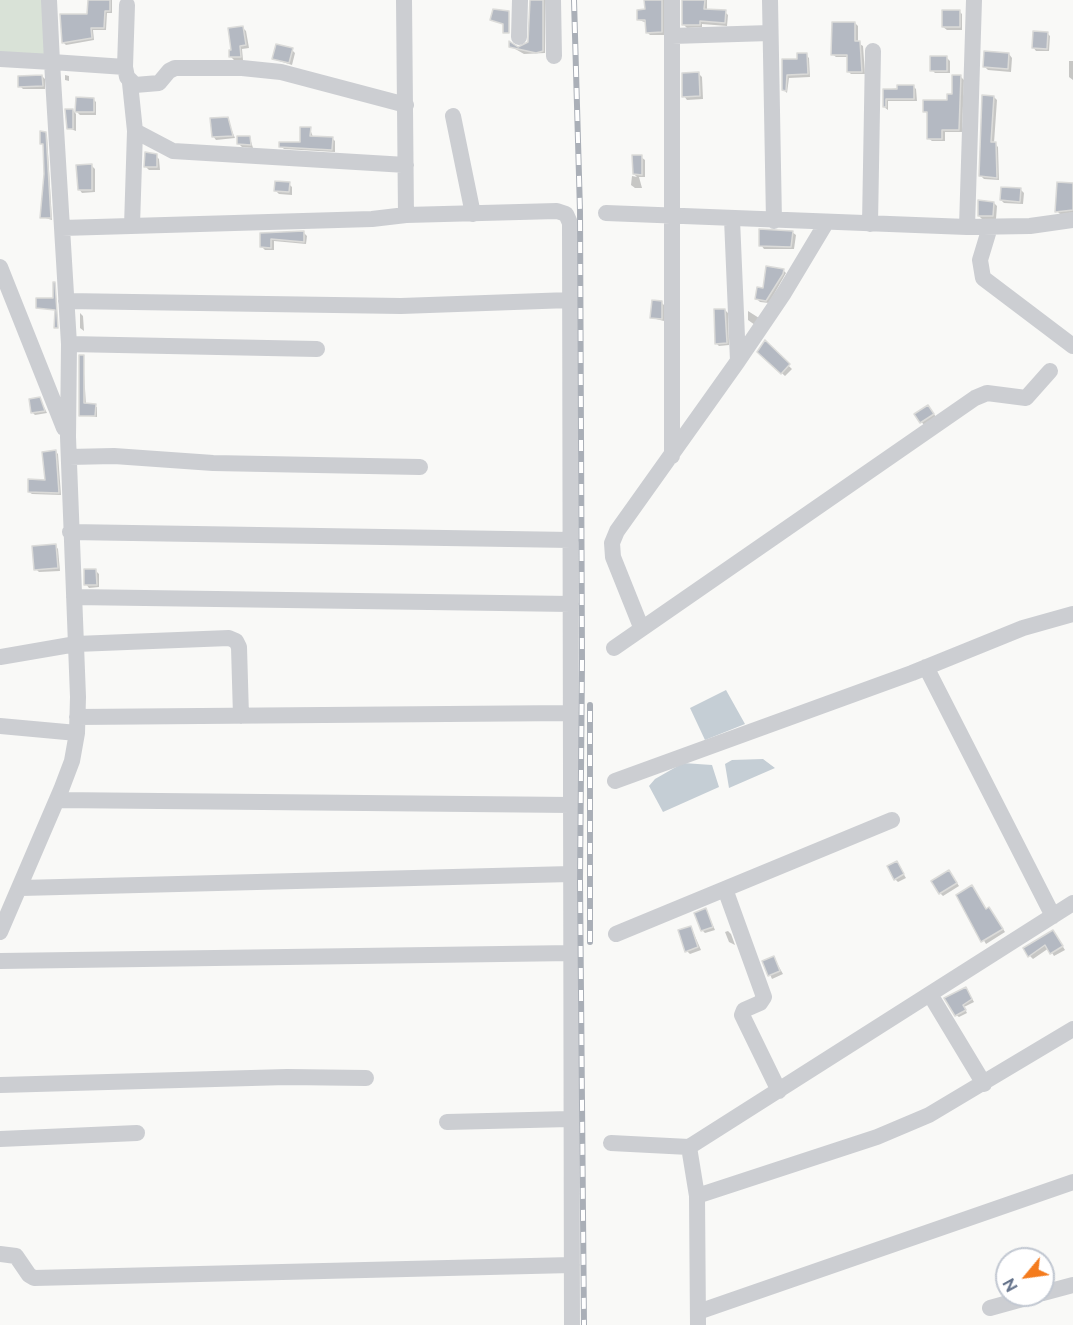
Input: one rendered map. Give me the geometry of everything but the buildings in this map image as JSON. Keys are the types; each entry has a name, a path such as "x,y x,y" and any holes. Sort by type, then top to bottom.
{"street":[{"path":"0,932 21,888 72,761 77,725 68,437 69,344 50,0"},
{"path":"404,0 406,215"},
{"path":"519,37 520,0"},
{"path":"553,0 554,56"},
{"path":"672,0 672,457"},
{"path":"770,0 774,221"},
{"path":"967,227 974,0"},
{"path":"127,5 128,75 135,131 132,226"},
{"path":"672,36 770,33"},
{"path":"870,224 873,51"},
{"path":"0,59 52,62 128,75 135,85 159,83 175,68 242,68 281,72 406,105"},
{"path":"453,116 473,214"},
{"path":"135,131 173,151 406,165"},
{"path":"62,228 372,219 406,215 557,211 566,214 570,223 573,953 569,1008 572,1325"},
{"path":"606,213 967,227 1030,226 1073,220"},
{"path":"732,219 738,361"},
{"path":"641,627 613,557 612,543 617,531 672,457 730,369 738,361 784,293 826,223"},
{"path":"990,227 980,260 983,278 1073,346"},
{"path":"0,267 68,437"},
{"path":"66,301 411,306 570,300"},
{"path":"69,344 317,349"},
{"path":"614,648 641,627 975,398 987,393 1026,398 1050,371"},
{"path":"69,457 114,456 213,463 420,467"},
{"path":"70,532 571,540"},
{"path":"74,597 571,604"},
{"path":"615,781 926,667 1023,628 1073,614"},
{"path":"0,657 76,644 229,638 236,641 240,654 241,716"},
{"path":"926,667 1053,916"},
{"path":"0,726 77,725 241,716 571,713"},
{"path":"57,800 571,805"},
{"path":"616,934 892,820"},
{"path":"21,888 572,874"},
{"path":"725,888 764,998 760,1003 744,1010 742,1016 779,1090"},
{"path":"611,1143 689,1148 931,996 1073,903"},
{"path":"0,961 573,953"},
{"path":"931,996 984,1084"},
{"path":"697,1196 876,1137 929,1115 1073,1029"},
{"path":"0,1085 287,1077 366,1078"},
{"path":"447,1122 570,1119"},
{"path":"0,1139 137,1133"},
{"path":"689,1148 697,1196 698,1319 1073,1182"},
{"path":"0,1254 16,1256 28,1275 34,1278 572,1265"},
{"path":"1055,1290 1073,1285"},
{"path":"990,1308 995,1307"}],"shaded area":[{"path":"0,0 45,0 48,58 0,56"},
{"path":"726,690 745,724 705,740 690,708"},
{"path":"763,759 775,768 729,788 725,764 732,760"},
{"path":"683,763 712,765 719,787 663,812 649,786 655,779"}],"railway":[{"path":"574,0 580,211 582,661 580,881 584,1325"},
{"path":"590,705 590,942"}]}
